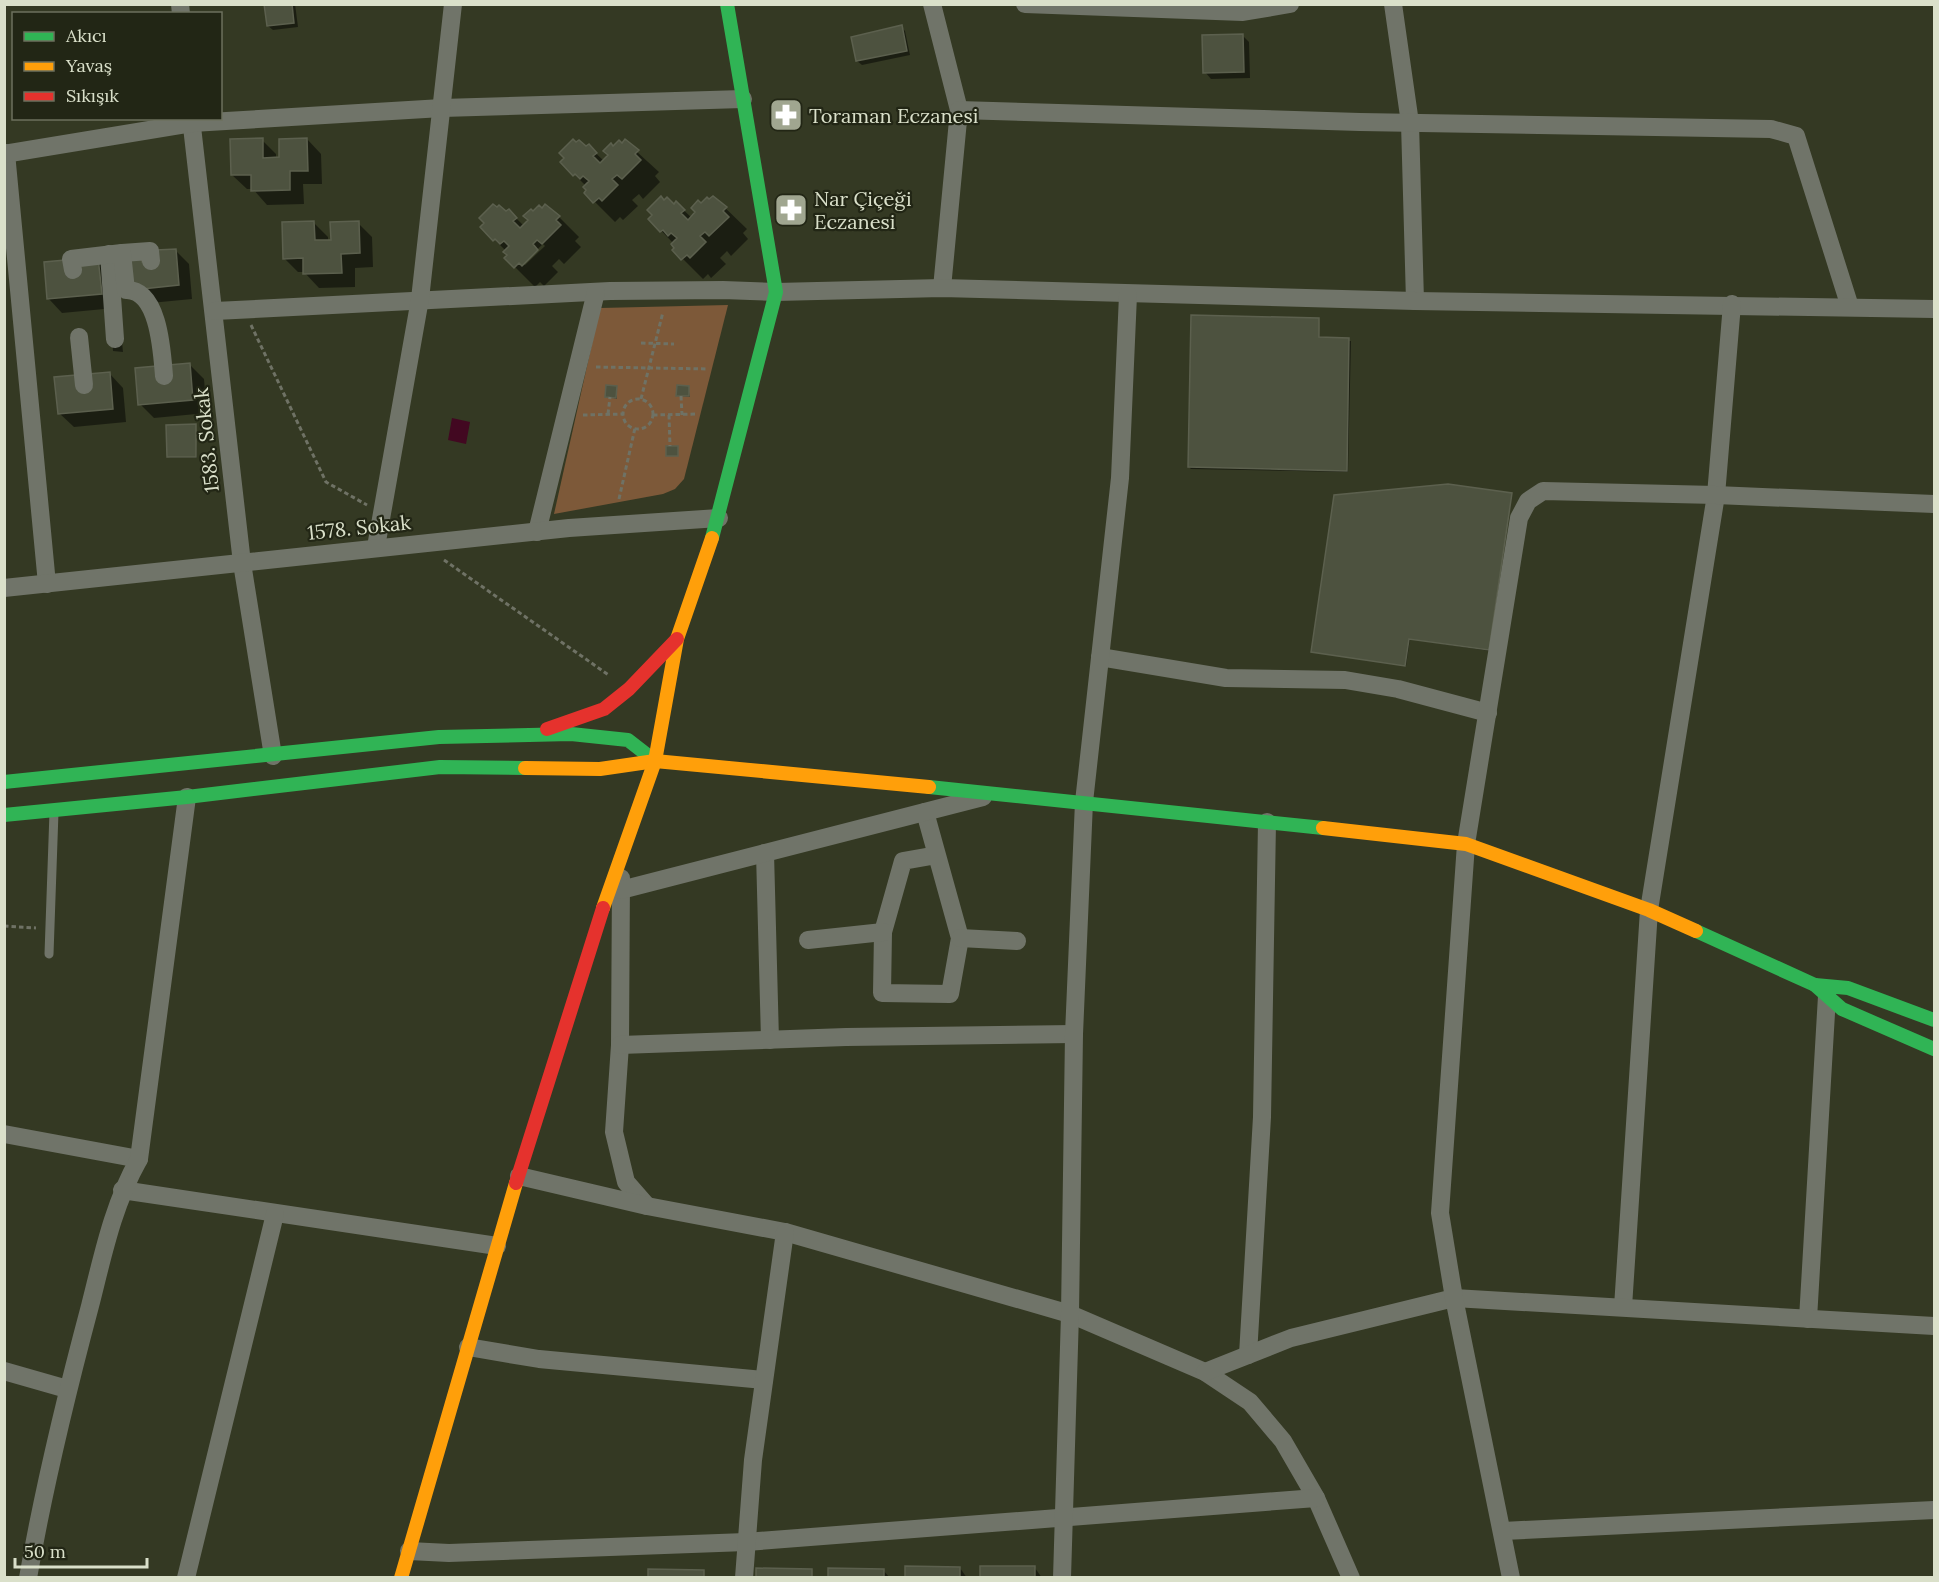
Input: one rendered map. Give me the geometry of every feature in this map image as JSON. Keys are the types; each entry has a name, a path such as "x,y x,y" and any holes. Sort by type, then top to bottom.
{"street":[{"path":"376,547 420,299 453,4"},
{"path":"401,1578 497,1246 622,850 654,761 677,639 719,518 776,292 727,4"},
{"path":"932,4 959,110 942,288"},
{"path":"1025,4 1244,12 1290,4"},
{"path":"1393,4 1410,123 1415,301"},
{"path":"222,119 442,108 743,99"},
{"path":"959,110 1410,123 1771,129 1787,132 1796,136 1850,307"},
{"path":"47,584 5,153 191,121 210,120"},
{"name":"1583. Sokak","path":"191,121 215,311 242,563 273,756"},
{"path":"73,270 72,259 150,251 151,261"},
{"path":"115,339 116,254"},
{"path":"116,254 126,290 134,290 145,298 159,330 164,375"},
{"path":"215,311 596,292 723,290 776,292 942,288 1128,295 1935,309"},
{"path":"537,532 596,292"},
{"path":"1062,1578 1070,1314 1074,1034 1084,802 1120,478 1128,295"},
{"path":"1623,1307 1649,910 1716,495 1732,304"},
{"path":"79,337 84,385"},
{"path":"1511,1578 1454,1298 1440,1213 1466,844 1519,518 1528,501 1543,492 1716,495 1935,504"},
{"name":"1578. Sokak","path":"4,588 376,547 661,520 719,518"},
{"path":"531,735 604,709 629,689 677,639"},
{"path":"1100,657 1226,678 1345,680 1398,689 1488,713"},
{"path":"4,782 273,756 439,737 571,735 628,740 654,761"},
{"path":"4,815 187,797 440,767 600,769 654,761 1084,802 1466,844 1649,910 1821,990 1842,1009 1935,1049"},
{"path":"621,890 995,794"},
{"path":"28,1578 40,1508 67,1389 122,1190 139,1159 187,797"},
{"path":"925,812 937,855 960,939 950,994 882,993 883,932 903,861 937,855"},
{"path":"1248,1355 1262,1117 1267,822"},
{"path":"622,850 620,1046 614,1132 626,1182 647,1206"},
{"path":"765,853 770,1040"},
{"path":"808,940 883,932"},
{"path":"960,939 1017,941"},
{"path":"1821,990 1848,988 1935,1020"},
{"path":"1808,1318 1821,990"},
{"path":"620,1046 770,1040 1074,1034"},
{"path":"4,1134 139,1159"},
{"path":"519,1176 647,1206 785,1232 1070,1314 1205,1372 1250,1402 1283,1441 1316,1498 1351,1578"},
{"path":"122,1190 275,1215 497,1246"},
{"path":"186,1578 275,1215"},
{"path":"744,1578 753,1460 785,1232"},
{"path":"1205,1372 1291,1338 1454,1298 1935,1326"},
{"path":"468,1347 539,1359 764,1380"},
{"path":"4,1371 67,1389"},
{"path":"409,1551 449,1553 746,1542 1316,1498"},
{"path":"1503,1531 1935,1510"}],"lane":[{"path":"49,954 54,810"}],"path":[{"path":"243,309 326,482 382,514"},
{"path":"641,399 663,312"},
{"path":"640,343 674,344"},
{"path":"591,367 708,369"},
{"path":"681,396 682,415"},
{"path":"608,414 610,397"},
{"path":"633,399 641,399 648,402 653,415 647,427 635,428 625,424 623,414 626,405 633,399"},
{"path":"580,415 623,414"},
{"path":"653,415 697,414"},
{"path":"669,415 670,446"},
{"path":"619,499 635,428"},
{"path":"420,543 629,689"},
{"path":"4,926 50,929"}],"shaded area":[{"path":"728,305 684,479 675,489 663,494 554,514 600,308"},
{"path":"452,418 470,422 466,444 448,440"}],"building":[{"path":"264,4 292,4 294,23 267,26"},
{"path":"902,25 907,51 856,61 851,37"},
{"path":"1243,34 1244,72 1203,73 1202,35"},
{"path":"263,138 263,158 279,157 279,139 307,138 308,171 290,171 290,190 251,191 251,175 231,175 230,139"},
{"path":"573,139 576,142 579,140 586,146 589,144 597,153 593,156 600,163 608,155 603,151 611,143 613,146 619,140 622,143 625,139 639,150 635,154 641,160 622,179 617,175 612,179 618,185 602,201 599,198 593,203 584,193 586,190 583,187 589,181 583,176 580,179 575,174 573,176 560,162 564,158 559,153"},
{"path":"661,196 664,200 667,197 674,204 676,201 685,210 681,213 688,220 695,212 691,208 698,200 701,203 707,197 709,199 713,196 727,207 723,211 729,217 709,236 705,232 700,236 706,242 690,258 687,255 681,260 672,250 674,248 671,244 677,238 671,233 668,236 663,230 660,232 648,219 652,215 647,210"},
{"path":"493,204 497,207 499,205 506,211 509,209 517,218 513,221 520,228 528,220 523,216 531,209 533,211 539,205 542,208 545,204 560,216 556,220 561,225 542,244 537,240 533,244 538,250 522,266 519,263 514,268 504,258 507,255 503,252 509,246 504,241 500,244 495,239 493,241 480,227 484,223 479,218"},
{"path":"314,221 315,240 331,240 330,222 359,221 360,253 341,254 342,273 303,274 303,258 283,259 282,222"},
{"path":"176,249 179,285 124,291 121,253 141,252 142,262 150,261 156,250"},
{"path":"98,257 102,294 47,299 44,262"},
{"path":"1191,315 1319,318 1319,337 1349,338 1347,471 1188,467"},
{"path":"190,363 193,400 138,405 135,368"},
{"path":"110,372 113,409 58,414 54,377"},
{"path":"606,385 617,386 616,398 605,397"},
{"path":"677,385 689,386 689,396 676,396"},
{"path":"196,424 196,457 167,457 166,425"},
{"path":"666,446 678,446 678,456 666,456"},
{"path":"1448,484 1512,493 1489,650 1409,639 1405,666 1311,652 1334,495"},
{"path":"905,1566 960,1567 960,1578 905,1578"},
{"path":"980,1566 1035,1566 1035,1578 980,1578"},
{"path":"756,1568 812,1569 812,1578 756,1578"},
{"path":"828,1568 884,1569 884,1578 828,1578"},
{"path":"648,1569 704,1570 704,1578 648,1578"}],"traffic: fast":[{"path":"712,538 776,292 727,4"},
{"path":"4,782 439,737 571,734 628,740 655,761"},
{"path":"4,815 187,797 440,767 525,768"},
{"path":"929,787 1323,828"},
{"path":"1696,931 1815,985"},
{"path":"1934,1020 1848,988 1815,985 1842,1009 1934,1049"}],"traffic: slow":[{"path":"603,908 655,761 677,639 712,538"},
{"path":"525,768 600,769 655,761 929,787"},
{"path":"1323,828 1466,844 1649,910 1696,931"},
{"path":"401,1578 516,1183"}],"traffic: jam":[{"path":"547,729 604,709 629,689 677,639"},
{"path":"516,1183 603,908"}],"place":[{"name":"Toraman Eczanesi","path":"786,115"},
{"name":"Nar Çiçeği Eczanesi","path":"791,210"}]}
